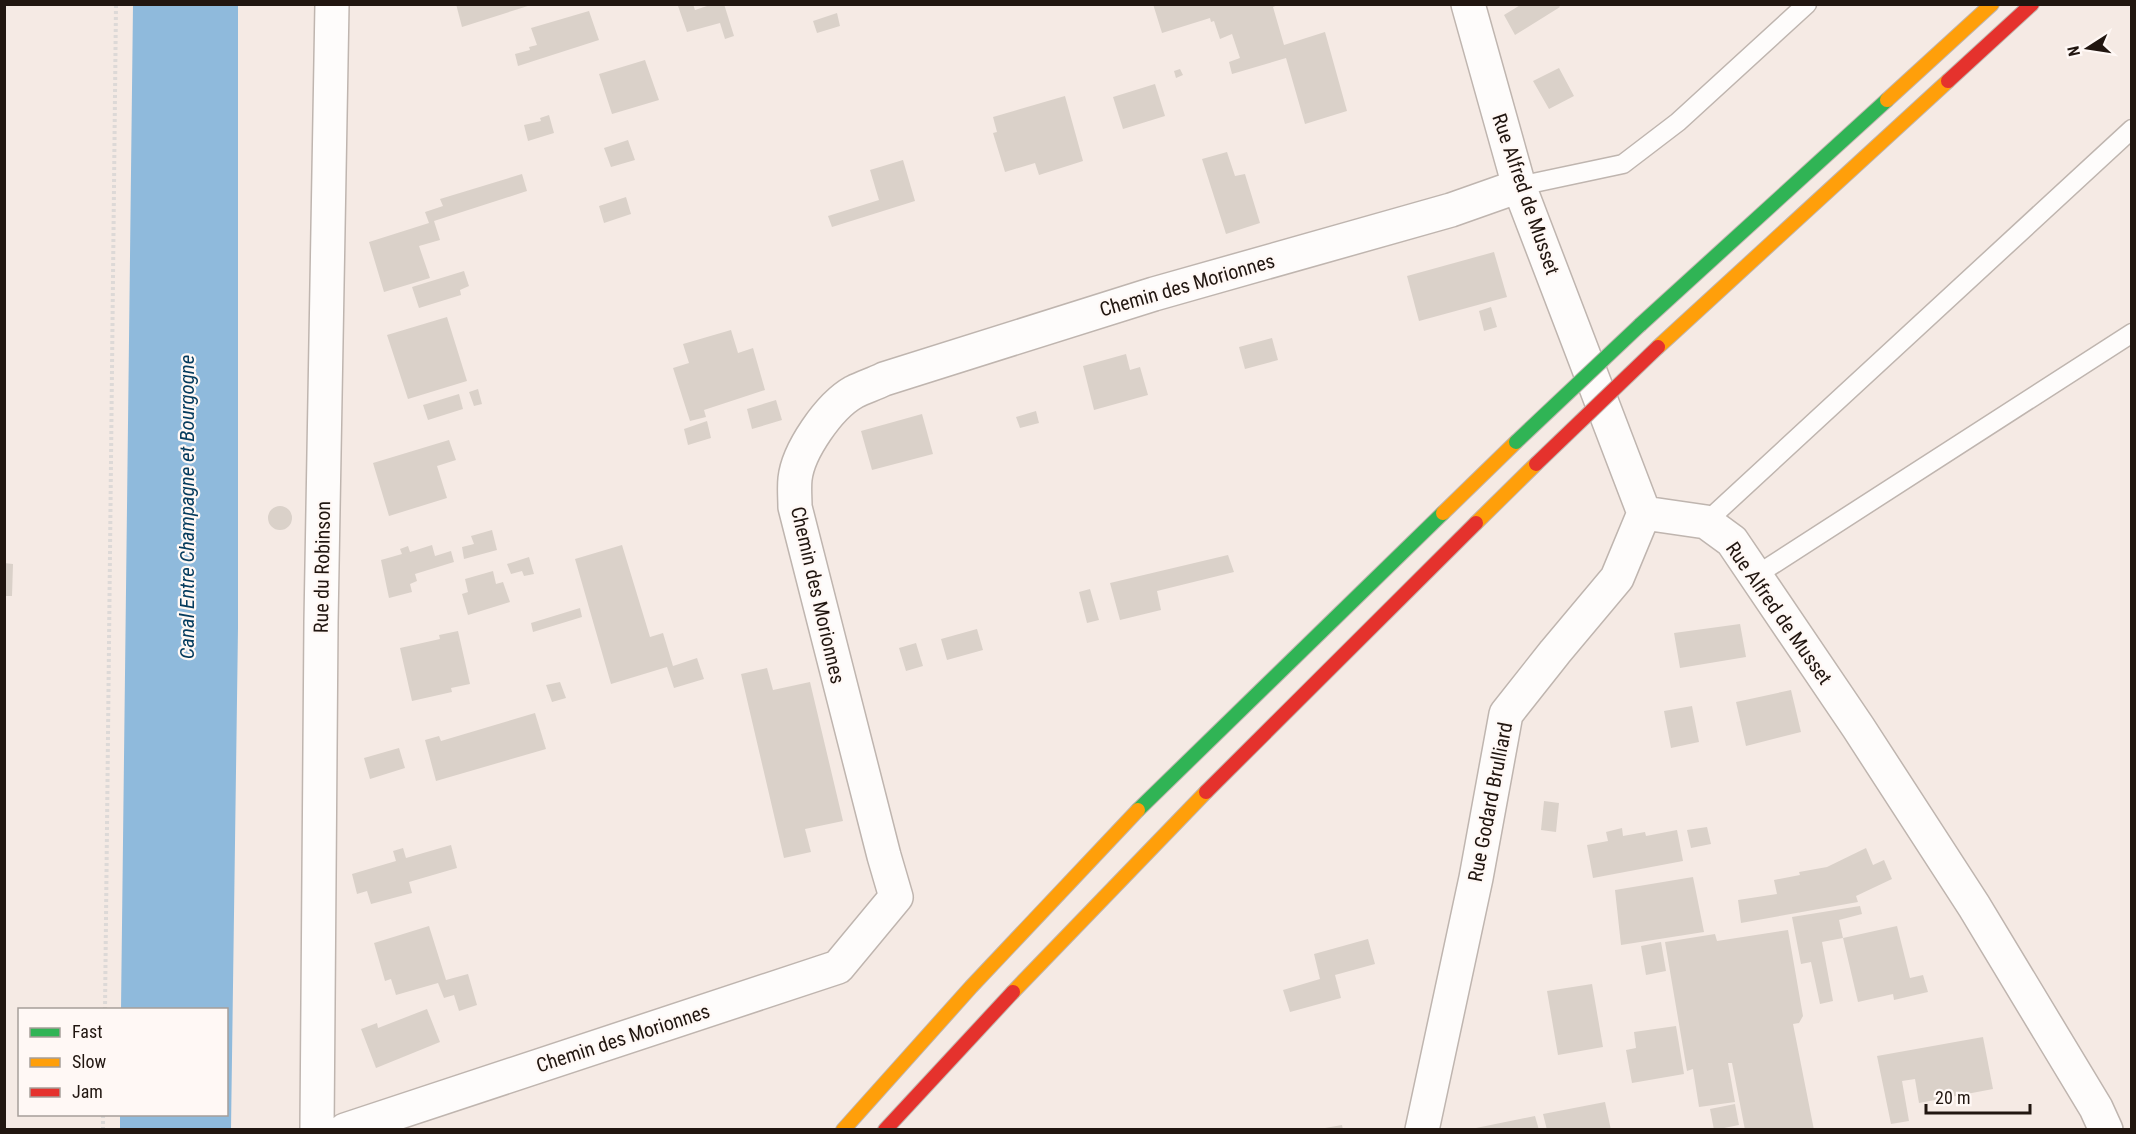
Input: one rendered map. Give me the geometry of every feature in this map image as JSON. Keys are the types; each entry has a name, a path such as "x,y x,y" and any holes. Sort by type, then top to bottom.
{"highway":[{"path":"843,1130 971,987 1120,828 1516,442 1640,325 1992,4"},
{"path":"885,1130 988,1015 1141,856 1395,602 1658,347 2032,4"}],"street":[{"name":"Rue du Robinson","path":"317,1130 321,610 332,4"},
{"name":"Rue Alfred de Musset","path":"1468,4 1519,186 1644,513 1706,522 1732,541 1858,727 1974,906 2096,1108 2106,1130"},
{"name":"Chemin des Morionnes","path":"345,1130 838,967 896,897 795,507 795,478 803,455 816,431 833,410 852,393 884,379 1154,294 1451,210 1519,186"},
{"name":"Rue Godard Brulliard","path":"1422,1130 1476,878 1506,714 1555,651 1617,578 1644,513"}],"lane":[{"path":"1519,186 1623,164 1678,122 1807,4"},
{"path":"1706,522 2132,129"},
{"path":"1755,576 2132,333"}],"path":[{"path":"105,1008 116,4"}],"water":[{"name":"Canal Entre Champagne et Bourgogne","path":"133,5 238,5 238,628 231,1129 120,1129 120,1116 228,1116 228,1008 121,1008"}],"building":[{"path":"456,4 531,4 531,5 462,27"},
{"path":"693,4 695,10 713,4 724,4 734,36 725,39 720,23 687,32 678,6"},
{"path":"1153,4 1280,4 1273,7 1284,45 1325,32 1347,111 1305,124 1286,58 1232,74 1229,62 1240,58 1232,34 1220,39 1214,21 1211,22 1210,18 1162,33"},
{"path":"1522,4 1558,4 1560,7 1515,35 1504,15"},
{"path":"589,11 599,40 518,66 515,54 530,50 529,47 537,45 531,28"},
{"path":"837,13 840,26 817,33 813,21"},
{"path":"645,60 659,100 612,114 599,74"},
{"path":"1559,68 1574,96 1549,109 1533,81"},
{"path":"1180,69 1183,75 1176,78 1174,71"},
{"path":"1155,84 1165,116 1123,129 1113,97"},
{"path":"1065,96 1083,161 1039,175 1035,163 1005,172 993,133 997,132 993,117"},
{"path":"549,115 554,133 528,141 524,125 541,121 540,118"},
{"path":"628,140 635,160 611,167 604,148"},
{"path":"1227,152 1235,176 1245,174 1260,223 1226,234 1202,159"},
{"path":"903,160 915,201 832,227 828,216 879,200 870,170"},
{"path":"522,174 527,191 434,221 440,240 419,246 430,278 384,292 369,242 429,223 425,212 443,206 440,199"},
{"path":"626,197 631,214 604,223 599,206"},
{"path":"1494,252 1507,297 1419,321 1407,276"},
{"path":"464,271 469,286 460,290 461,295 419,308 412,287"},
{"path":"1491,307 1497,327 1484,331 1479,311"},
{"path":"447,317 467,381 408,399 387,335"},
{"path":"731,330 738,353 753,348 765,390 704,410 706,417 690,421 673,368 689,363 683,344"},
{"path":"1272,338 1278,360 1245,369 1239,347"},
{"path":"1126,354 1130,370 1140,367 1148,395 1094,410 1083,366"},
{"path":"478,389 482,404 474,406 469,392"},
{"path":"459,394 463,409 428,420 423,405"},
{"path":"776,400 782,420 752,429 747,409"},
{"path":"1036,411 1039,423 1020,428 1016,417"},
{"path":"922,414 933,454 872,470 861,431"},
{"path":"707,421 711,438 688,445 684,429"},
{"path":"449,440 456,460 437,466 447,498 389,516 373,463"},
{"path":"280,506 285,507 291,513 291,523 285,529 280,530 275,529 269,523 268,518 269,513 275,507"},
{"path":"492,530 497,550 464,559 462,547 474,544 471,536"},
{"path":"432,545 435,556 451,551 454,562 415,574 417,581 410,584 412,592 389,598 381,560 402,554 400,549 408,546 410,552"},
{"path":"622,545 650,637 663,633 673,666 697,658 704,679 674,688 667,667 611,684 575,559"},
{"path":"1228,555 1234,572 1157,591 1161,610 1120,620 1110,583"},
{"path":"529,557 534,574 524,576 522,571 511,574 507,564"},
{"path":"4,563 13,564 12,596 4,596"},
{"path":"493,571 496,584 503,582 510,602 468,615 462,594 468,592 465,579"},
{"path":"1090,589 1099,620 1087,623 1079,592"},
{"path":"580,608 582,617 533,632 531,623"},
{"path":"1740,624 1746,657 1680,668 1674,633"},
{"path":"977,629 983,650 947,660 941,639"},
{"path":"458,631 470,684 451,688 452,692 412,701 400,648 440,639 439,635"},
{"path":"916,643 923,666 906,671 899,648"},
{"path":"767,668 773,690 810,682 843,821 805,829 811,852 784,858 741,674"},
{"path":"560,682 566,698 552,702 546,685"},
{"path":"1791,690 1801,732 1746,746 1736,702"},
{"path":"1692,706 1699,742 1671,748 1664,711"},
{"path":"535,713 546,749 436,781 425,740 439,736 441,741"},
{"path":"399,748 405,768 370,779 364,758"},
{"path":"1544,801 1559,803 1556,832 1541,830"},
{"path":"1707,827 1711,844 1691,848 1687,830"},
{"path":"1622,828 1623,836 1645,832 1646,836 1677,830 1683,861 1593,878 1587,845 1608,841 1606,832"},
{"path":"451,845 457,868 409,882 412,893 371,904 367,891 357,894 352,874 396,861 393,851 403,848 406,858"},
{"path":"1866,848 1873,865 1884,860 1892,879 1856,896 1858,902 1741,923 1738,900 1777,894 1774,880 1800,875 1799,872 1827,867"},
{"path":"1693,877 1704,932 1621,945 1615,890"},
{"path":"1860,906 1862,914 1839,920 1843,938 1822,942 1833,1001 1820,1004 1811,962 1801,964 1792,917"},
{"path":"429,926 446,980 468,974 477,1005 459,1011 454,995 444,998 438,983 396,995 391,979 385,981 374,943"},
{"path":"1897,926 1910,978 1923,975 1928,992 1894,1000 1893,994 1858,1002 1843,938"},
{"path":"1788,930 1803,1016 1799,1023 1793,1024 1814,1130 1745,1130 1732,1063 1728,1063 1735,1102 1699,1107 1693,1069 1687,1071 1665,942 1715,934 1717,941"},
{"path":"1368,939 1375,964 1335,975 1341,998 1290,1012 1283,990 1320,979 1314,954"},
{"path":"1661,942 1666,971 1646,975 1641,946"},
{"path":"1592,984 1603,1047 1558,1055 1547,991"},
{"path":"427,1009 440,1042 376,1068 361,1029 377,1023 378,1028"},
{"path":"1676,1026 1684,1074 1632,1083 1626,1050 1636,1048 1634,1032"},
{"path":"1983,1037 1993,1089 1919,1103 1915,1079 1902,1081 1909,1121 1891,1124 1877,1056"},
{"path":"1605,1102 1611,1130 1547,1130 1543,1114"},
{"path":"1735,1104 1739,1125 1714,1130 1710,1109"},
{"path":"1535,1116 1539,1130 1476,1130 1476,1128"},
{"path":"1342,1125 1343,1130 1326,1130 1325,1128"}],"traffic: fast":[{"path":"1640,325 1887,100"},
{"path":"1516,442 1640,325"},
{"path":"1138,810 1443,513"}],"traffic: slow":[{"path":"1887,100 1992,4"},
{"path":"1658,347 1948,81"},
{"path":"1443,513 1516,442"},
{"path":"1476,523 1536,464"},
{"path":"1013,992 1206,792"},
{"path":"843,1130 971,987 1138,810"}],"traffic: jam":[{"path":"1948,81 2032,4"},
{"path":"1536,464 1658,347"},
{"path":"1206,792 1476,523"},
{"path":"885,1130 1013,992"}]}
